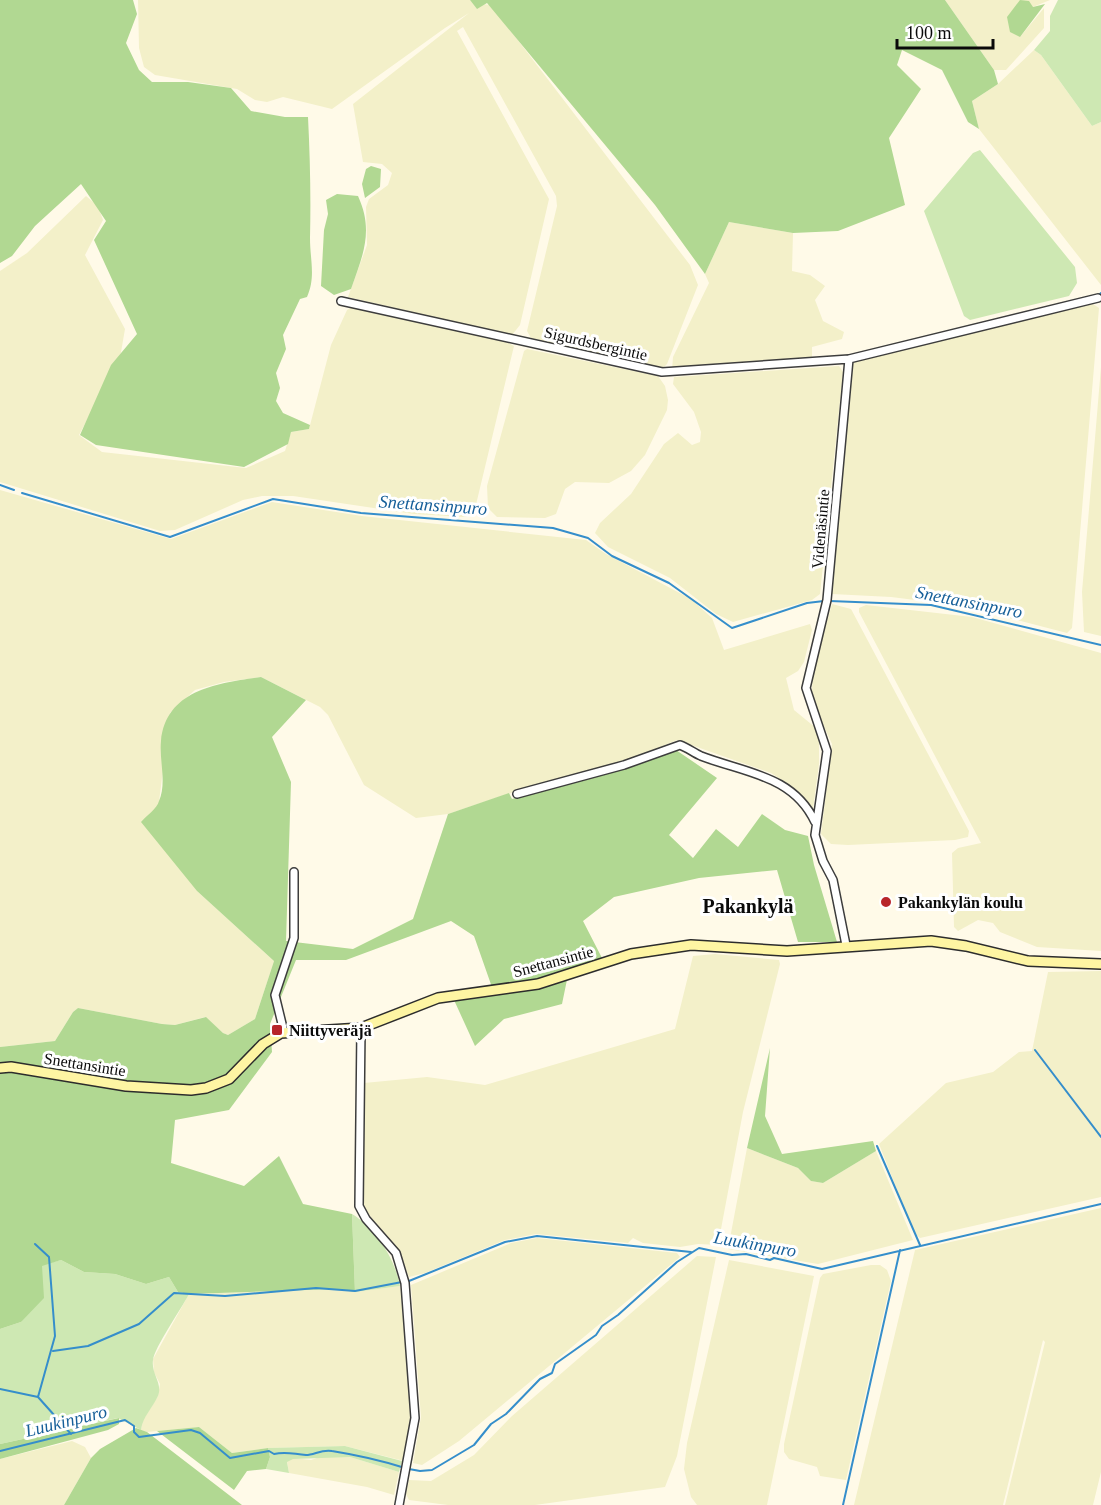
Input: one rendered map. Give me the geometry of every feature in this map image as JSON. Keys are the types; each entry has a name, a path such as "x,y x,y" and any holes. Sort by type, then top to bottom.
{"street":[{"path":"849,359 1098,298"},
{"name":"Sigurdsbergintie","path":"341,301 662,372 849,359"},
{"name":"Videnäsintie","path":"846,945 833,880 823,861 815,836 827,751 823,733 809,704 806,688 827,600 849,359"},
{"path":"517,794 624,765 680,745 699,755 767,776 780,783 797,795 808,808 816,825"},
{"path":"284,1032 274,994 294,938 292,899 294,872"},
{"name":"Snettansintie","path":"0,1068 11,1067 126,1086 191,1090 217,1085 229,1079 263,1044 284,1032 361,1028 438,998 538,984 631,954 691,945 787,951 846,945 931,941 966,946 1028,961 1101,964"},
{"path":"361,1028 359,1206 399,1259 407,1305 416,1418 399,1505"}],"shaded area":[{"path":"138,0 470,0 477,8 483,4 491,5 690,265 698,285 667,364 662,369 531,338 527,331 557,206 556,196 463,27 457,31 549,199 520,325 512,335 348,297 367,245 366,207 369,199 388,185 392,173 382,164 363,162 353,104 469,13 332,109 283,97 267,102 255,100 237,89 155,75 144,67 139,48"},
{"path":"945,0 1050,0 1033,7 1020,37 1044,8 1044,28 1006,70 994,70"},
{"path":"1034,50 1041,55 1092,126 1101,122 1101,285 979,129 972,101 998,84"},
{"path":"86,196 98,206 103,220 85,255 125,329 120,358 79,435 102,452 246,468 285,451 291,432 309,429 331,345 347,310 352,307 505,341 514,346 474,513 465,517 414,514 293,496 262,496 243,500 175,530 160,531 0,482 0,271 27,253"},
{"path":"729,222 793,233 792,271 810,275 825,286 815,300 823,321 844,332 842,339 812,347 812,359 672,370 673,357 709,283 705,274"},
{"path":"1093,304 1099,308 1072,628 1067,633 963,606 891,597 832,594 852,364 858,359"},
{"path":"527,349 658,376 665,386 668,400 667,410 645,455 631,471 609,483 575,482 565,489 556,514 545,518 497,517 488,508 487,486 524,351"},
{"path":"839,366 843,372 820,594 812,600 733,622 716,614 670,578 608,547 595,533 600,523 631,494 664,444 678,433 692,445 700,442 701,432 694,412 673,384 674,377"},
{"path":"1101,367 1101,636 1084,632 1082,592"},
{"path":"0,490 171,539 272,502 362,516 586,540 606,554 691,599 712,618 724,650 810,624 812,630 804,662 798,671 786,678 794,710 816,728 819,742 819,764 813,809 794,788 771,773 677,740 632,759 544,782 448,814 416,818 364,785 328,715 320,707 261,677 224,682 195,690 170,713 159,802 197,891 274,961 255,1019 228,1035 205,1017 175,1025 78,1008 73,1012 55,1041 0,1047"},
{"path":"832,604 851,609 969,831 968,837 955,840 848,845 831,844 821,834 832,744 814,705 812,690 813,671"},
{"path":"866,605 972,617 1101,653 1101,951 1037,947 1000,932 993,923 978,920 958,931 954,927 952,853 958,848 981,843 859,612 859,608"},
{"path":"715,954 779,960 780,964 743,1112 718,1245 698,1244 680,1247 643,1243 633,1238 628,1243 536,1234 505,1240 425,1273 409,1277 400,1254 363,1207 364,1083 427,1077 485,1085 675,1029 693,956"},
{"path":"1101,971 1101,1197 920,1238 914,1233 879,1144 946,1083 993,1072 1019,1052 1032,1051 1048,972"},
{"path":"747,1148 798,1168 811,1181 823,1183 876,1151 913,1240 818,1264 728,1249"},
{"path":"1101,1208 1101,1472 1093,1505 1005,1505 1045,1342 1043,1340 1003,1505 854,1505 915,1250"},
{"path":"537,1238 677,1253 680,1257 459,1441 422,1465 413,1463 421,1417 411,1285 511,1243"},
{"path":"697,1256 716,1257 677,1456 665,1487 535,1505 448,1505 409,1500 406,1494 409,1480 431,1481 474,1455 512,1416"},
{"path":"729,1260 814,1276 767,1505 697,1505 691,1497 684,1469 687,1443"},
{"path":"880,1265 887,1270 891,1281 846,1480 820,1476 817,1467 789,1459 784,1452 784,1444 820,1278 823,1274"},
{"path":"400,1286 411,1407 410,1436 404,1461 345,1446 268,1448 232,1453 199,1427 147,1432 141,1430 143,1420 158,1396 160,1384 154,1372 153,1359 189,1294 337,1289 355,1292"},
{"path":"72,1441 85,1447 91,1458 64,1505 0,1505 0,1459"},
{"path":"320,1457 350,1457 399,1472 394,1495 367,1487 289,1473 287,1461 293,1458 311,1460"}],"green space":[{"path":"0,0 133,0 137,14 126,43 139,70 152,82 188,82 231,88 251,111 285,117 308,117 311,282 307,297 300,299 283,335 286,349 276,373 280,388 276,401 283,413 310,425 309,429 291,432 288,444 244,467 96,445 80,435 111,365 137,334 94,240 106,221 81,184 35,226 12,256 0,263"},
{"path":"470,0 945,0 994,70 998,84 972,101 979,129 968,122 942,70 902,50 897,65 921,89 889,138 905,205 838,231 793,233 729,222 705,274 655,205 487,3 477,9"},
{"path":"1020,0 1029,1 1033,7 1045,4 1020,37 1010,32 1007,17"},
{"path":"1058,0 1101,0 1101,122 1092,126 1041,55 1034,50 1050,31 1050,16"},
{"path":"980,150 1075,267 1077,283 1069,296 970,320 964,316 924,211 973,153"},
{"path":"371,166 381,169 380,187 365,198 362,184 366,169"},
{"path":"337,194 358,196 363,209 366,232 363,254 351,289 334,295 321,286 324,230 328,214 326,200"},
{"path":"261,677 306,700 272,737 291,782 286,941 353,949 413,919 448,814 509,793 512,799 676,750 717,778 669,835 693,858 716,829 738,847 762,814 785,830 808,836 814,865 837,942 798,942 777,870 699,878 614,897 583,921 602,958 569,970 562,1004 504,1019 475,1046 454,1000 494,993 474,936 451,921 346,960 296,960 270,1024 272,1052 229,1110 175,1120 171,1163 244,1186 279,1156 303,1204 352,1214 355,1292 337,1289 189,1294 178,1292 169,1277 146,1284 115,1274 84,1272 61,1260 42,1266 44,1298 21,1322 0,1329 0,1047 55,1041 73,1012 78,1008 175,1025 206,1017 228,1035 255,1019 274,961 197,891 141,822 156,807 161,794 163,779 161,741 165,724 173,710 184,699 212,686"},
{"path":"770,1048 765,1116 782,1154 873,1141 876,1151 823,1183 811,1181 798,1168 747,1148"},
{"path":"352,1214 369,1227 383,1245 394,1265 400,1286 355,1292"},
{"path":"61,1260 84,1272 115,1274 146,1284 169,1277 178,1292 189,1294 153,1360 159,1387 158,1396 141,1430 118,1418 0,1444 0,1329 21,1322 42,1265"},
{"path":"119,1418 119,1424 108,1430 0,1459 0,1444"},
{"path":"199,1427 232,1453 268,1448 270,1457 266,1469 247,1471 234,1490 157,1431"},
{"path":"136,1428 147,1432 242,1505 64,1505 91,1458 100,1449"},
{"path":"345,1446 402,1461 399,1472 350,1457 293,1459 287,1462 289,1473 266,1469 270,1457 268,1448"}],"waterway":[{"name":"Snettansinpuro","path":"0,485 14,490"},
{"name":"Snettansinpuro","path":"22,493 170,537 273,499 361,513 553,528 588,538 612,556 669,583 732,628 807,603 824,601"},
{"name":"Snettansinpuro","path":"830,601 931,605 1101,645"},
{"path":"1035,1050 1101,1137"},
{"path":"877,1146 920,1245"},
{"name":"Luukinpuro","path":"409,1469 432,1470 474,1445 491,1424 506,1414 540,1379 552,1373 555,1364 596,1335 602,1326 618,1315 677,1262 699,1248 732,1255 746,1254 770,1260 774,1258 822,1269 1101,1204"},
{"path":"409,1281 505,1242 537,1236 691,1252"},
{"path":"35,1244 49,1257 55,1336 38,1397 71,1434"},
{"path":"843,1505 900,1250"},
{"path":"53,1351 88,1346 139,1324 174,1293 225,1296 316,1288 355,1291 402,1282"},
{"path":"0,1389 38,1397"},
{"name":"Luukinpuro","path":"0,1451 125,1420 134,1426 134,1432 139,1437 191,1430 200,1433 230,1458 269,1451 274,1454 306,1455 328,1451 405,1468"}],"place":[{"name":"Pakankylän koulu","path":"886,902"},
{"name":"Niittyveräjä","path":"277,1030"}],"district":[{"name":"Pakankylä","path":"748,906"}]}
